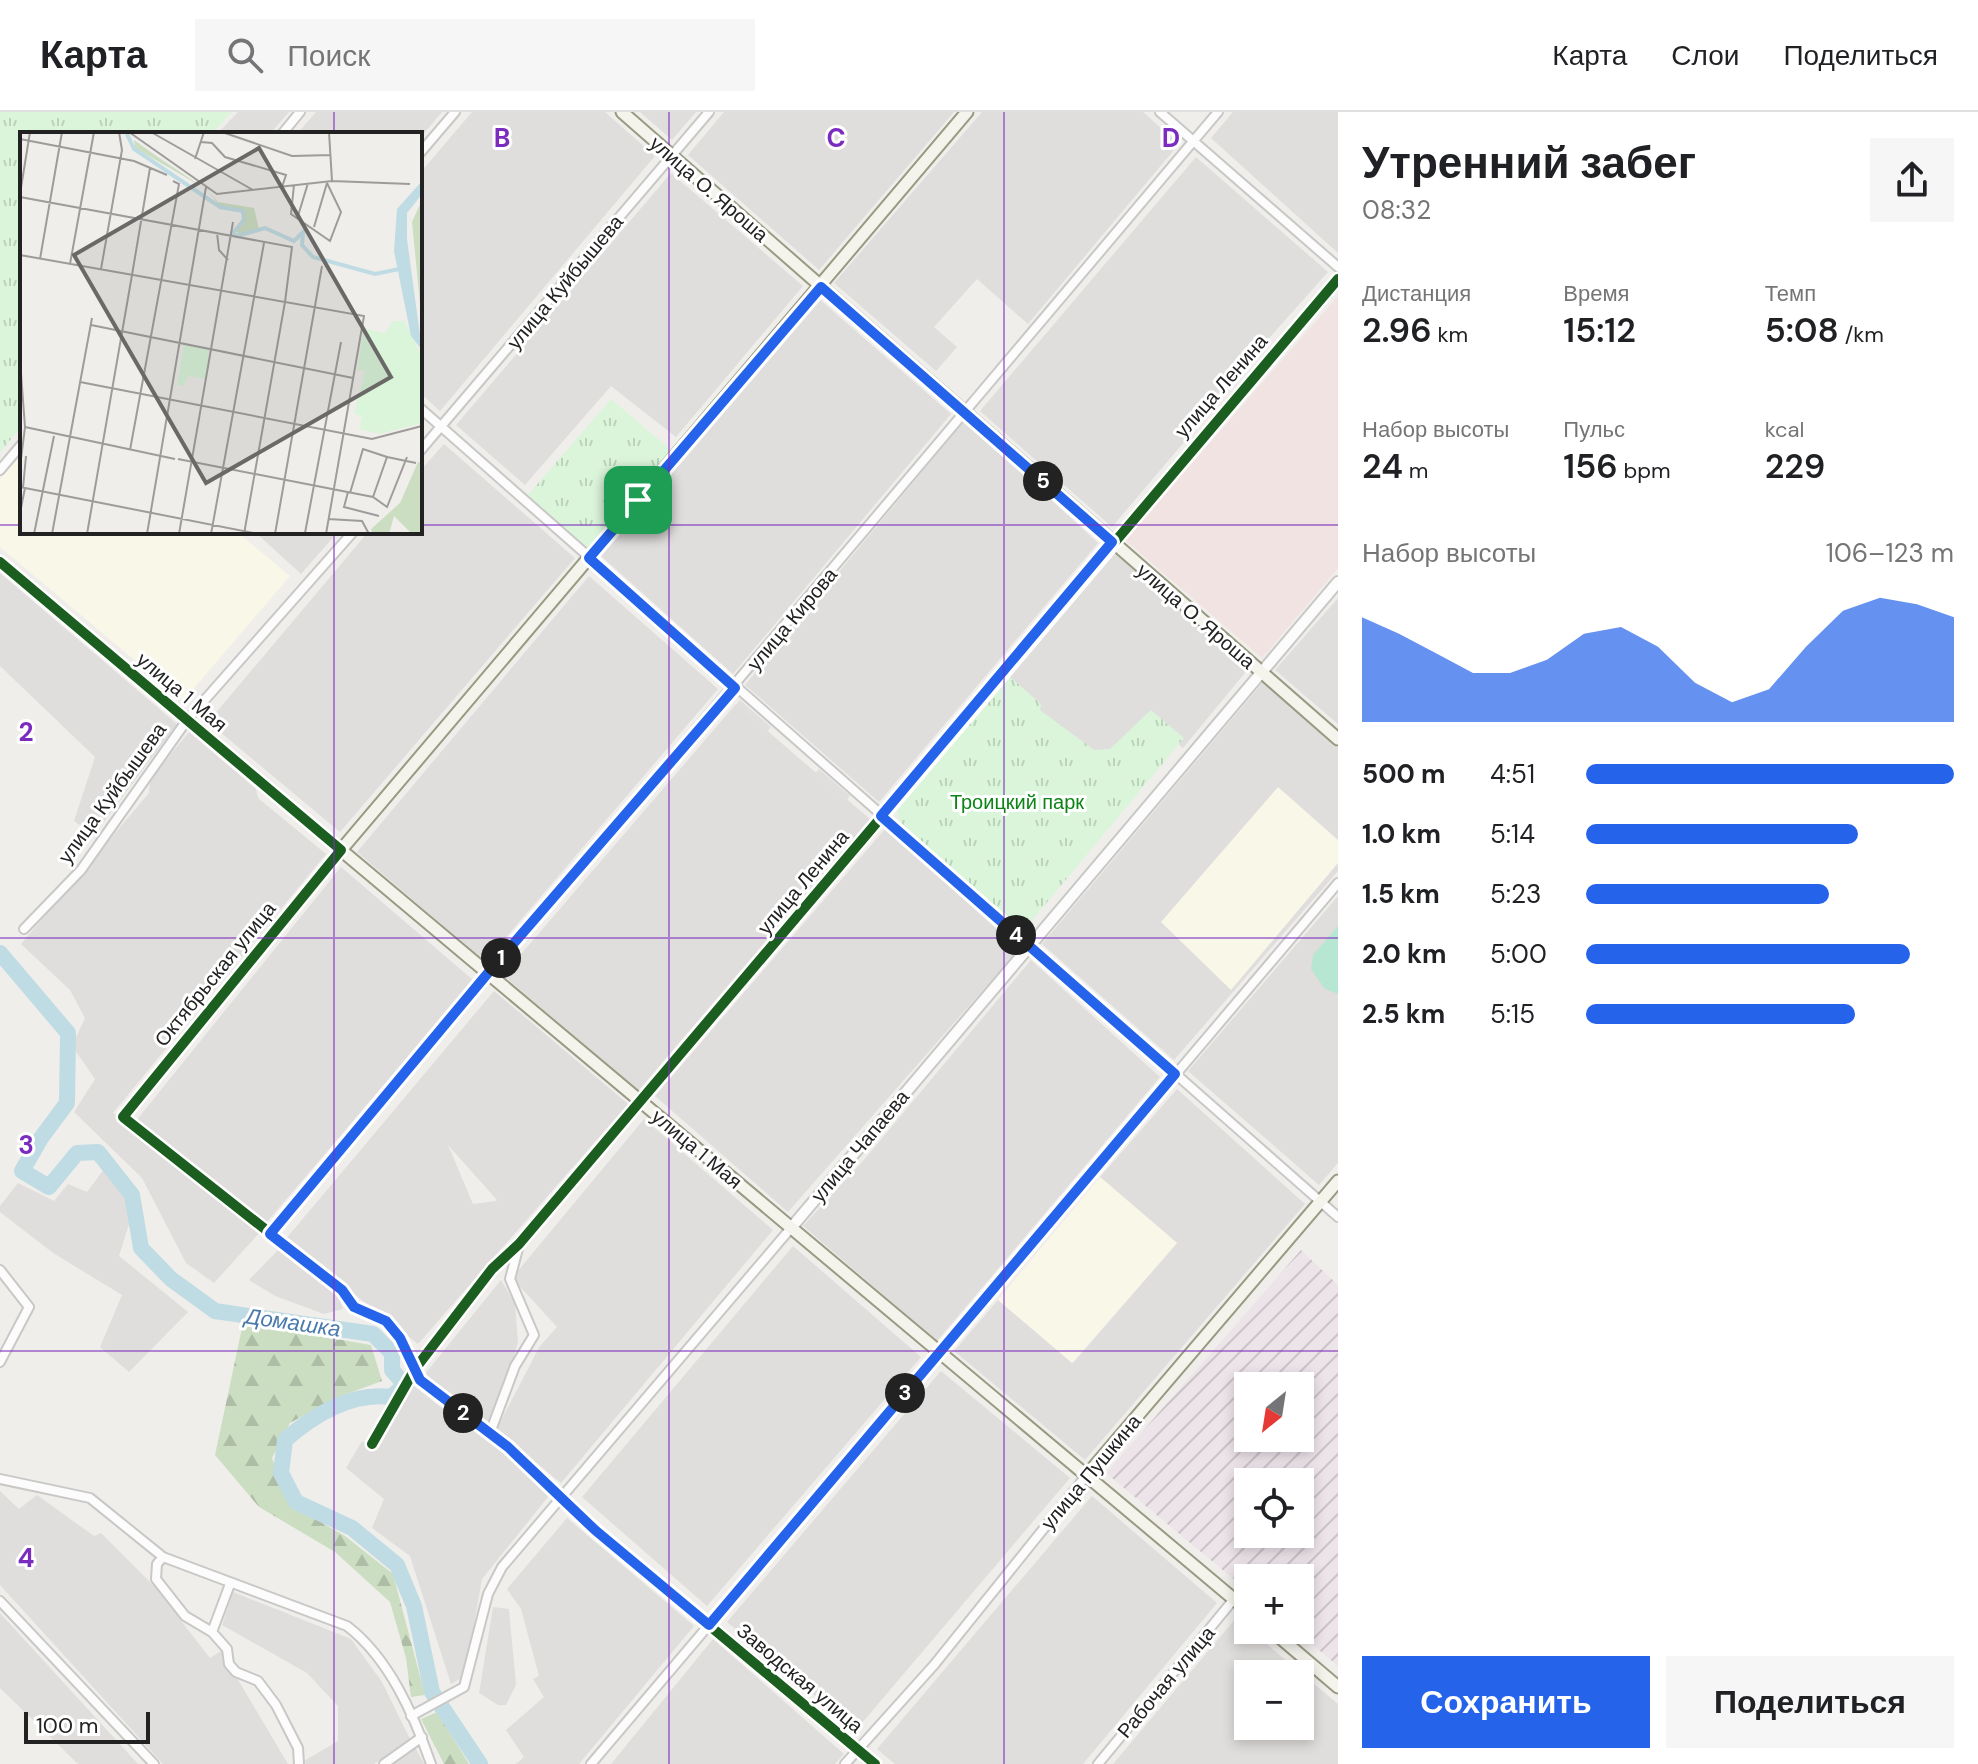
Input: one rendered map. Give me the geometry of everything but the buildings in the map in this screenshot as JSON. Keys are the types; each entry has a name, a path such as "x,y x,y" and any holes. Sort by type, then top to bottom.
{"main road":[{"name":"улица О. Яроша","path":"622,112 1338,739"},
{"name":"Октябрьская улица","path":"341,850 967,112"},
{"name":"улица 1 Мая","path":"341,850 1234,1599"},
{"name":"улица Пушкина","path":"1086,1476 1338,1181"},
{"path":"1287,1644 1338,1687"}],"street":[{"path":"284,132 300,112"},
{"path":"422,151 455,112"},
{"name":"улица Куйбышева","path":"422,449 709,112"},
{"path":"1160,112 1338,267"},
{"name":"улица Кирова","path":"270,1234 488,973 735,688 1218,112"},
{"name":"улица Ленина","path":"372,1444 415,1369 492,1269 519,1244 641,1102 1112,542 1338,279"},
{"path":"422,410 1338,1217"},
{"path":"0,470 20,446"},
{"name":"улица Куйбышева","path":"24,929 81,870 187,720 351,534"},
{"name":"улица 1 Мая","path":"0,562 341,850"},
{"name":"улица Чапаева","path":"411,1716 464,1687 470,1674 488,1594 502,1567 1338,582"},
{"name":"Октябрьская улица","path":"127,1122 123,1117 341,850"},
{"path":"591,1764 1338,883"},
{"name":"Заводская улица","path":"127,1122 342,1290 354,1307 386,1321 400,1338 420,1380 490,1433 564,1497 595,1530 875,1764"},
{"path":"490,1433 515,1366 534,1335 510,1279 519,1244"},
{"path":"0,1271 29,1307 0,1362"},
{"name":"улица Пушкина","path":"845,1764 934,1665 1086,1476"},
{"path":"1,1481 90,1498 163,1557 347,1626 371,1644 422,1737 431,1764"},
{"path":"163,1557 157,1564 156,1579 185,1616 212,1632 227,1649 229,1664 236,1672 258,1681 276,1705 298,1748 299,1764"},
{"path":"212,1632 230,1584"},
{"name":"Рабочая улица","path":"1098,1764 1234,1599"},
{"path":"0,1601 154,1764"},
{"path":"384,1764 422,1737"}],"shaded area":[{"path":"238,112 289,112 272,132 219,132"},
{"path":"316,112 442,112 422,136 422,132 299,132"},
{"path":"472,112 605,112 655,156 440,411 422,395 422,171"},
{"path":"640,112 696,112 672,140"},
{"path":"724,112 954,112 819,270 688,155"},
{"path":"982,112 1143,112 1179,144 1028,324 977,279 934,327 957,347 936,371 834,283"},
{"path":"1233,112 1338,112 1338,253 1211,138"},
{"path":"1196,157 1328,272 1194,422 1196,428 1112,527 980,411"},
{"path":"671,173 803,286 676,437 611,386 525,485 456,425"},
{"path":"1338,296 1338,568 1262,658 1125,540"},
{"path":"819,299 951,414 733,674 600,555"},
{"path":"965,420 1098,543 879,802 745,685"},
{"path":"444,444 575,558 340,832 208,722 366,534 422,534 422,469"},
{"path":"20,454 20,534 239,534 290,576 183,701 0,547 0,479"},
{"path":"257,534 336,534 301,574"},
{"path":"1114,553 1249,668 1183,748 1150,719 1117,754 1095,755 1004,682"},
{"path":"0,573 177,724 94,835 74,821 95,757 0,666"},
{"path":"589,576 718,689 485,962 357,852"},
{"path":"1338,598 1338,724 1275,670"},
{"path":"1264,681 1338,748 1338,871 1174,1060 1042,944"},
{"path":"740,700 771,727 767,732 736,705"},
{"path":"736,704 870,819 638,1091 503,975"},
{"path":"189,732 256,789 258,798 326,854 113,1113 260,1232 214,1283 186,1263 142,1178 74,1112 95,1079 72,1046 85,1018 70,990 21,944 149,793 150,779"},
{"path":"819,769 850,796 846,801 815,774"},
{"path":"1278,787 1338,840 1338,863 1231,990 1161,922"},
{"path":"885,829 1019,949 788,1212 655,1096"},
{"path":"341,867 473,980 266,1223 135,1122"},
{"path":"1338,896 1338,1163 1319,1185 1188,1071"},
{"path":"1031,960 1160,1077 937,1341 803,1226 863,1161"},
{"path":"494,991 628,1104 418,1344 285,1240","holes":["448,1145 497,1200 473,1204"]},
{"path":"1177,1089 1305,1204 1085,1460 954,1351 998,1300 1073,1363 1177,1243 1100,1177"},
{"path":"644,1119 773,1230 561,1483 496,1430 540,1346 557,1327 512,1278"},
{"path":"105,1168 125,1188 129,1224 119,1256 188,1312 129,1372 100,1347 122,1295 53,1253 0,1212 0,1206 18,1183 54,1201 68,1184 87,1192"},
{"path":"1100,1177 1177,1243 1072,1363 998,1300"},
{"path":"793,1246 921,1357 707,1606 582,1497"},
{"path":"280,1248 338,1296 343,1309 324,1314 275,1296 249,1280"},
{"path":"1301,1250 1338,1285 1338,1666 1312,1644 1314,1564 1234,1564 1234,1579 1106,1473"},
{"path":"501,1280 515,1304 518,1342 504,1391 488,1422 424,1375"},
{"path":"941,1371 1070,1478 856,1730 727,1622"},
{"path":"413,1385 464,1426 483,1434 552,1492 482,1579 465,1676 451,1684 410,1556 372,1528 384,1499 346,1468 362,1441 375,1448"},
{"path":"0,1491 19,1509 37,1495 94,1536 101,1533 154,1586 210,1658 221,1651 288,1764 163,1764 0,1585"},
{"path":"1092,1496 1217,1603 1083,1764 895,1764 877,1749"},
{"path":"567,1518 694,1626 579,1764 516,1764 524,1757 506,1730 544,1697 533,1679 539,1676 521,1609 507,1589"},
{"path":"233,1592 351,1639 382,1682 410,1739 374,1764 306,1764 304,1761 338,1741 338,1706 307,1673 222,1625"},
{"path":"493,1607 509,1609 516,1685 506,1705 498,1705 479,1693"},
{"path":"0,1613 138,1764 78,1764 0,1688"},
{"path":"1234,1620 1234,1644 1267,1644 1286,1660 1234,1660 1234,1740 1314,1740 1314,1684 1338,1704 1338,1764 1113,1764"},
{"path":"713,1639 844,1754 835,1764 611,1764"},
{"path":"414,1745 424,1764 388,1764"}],"green space":[{"path":"0,112 232,112 213,132 20,132 20,428 0,452"},
{"path":"611,399 672,451 588,549 527,496"},
{"name":"Троицкий парк","path":"1009,676 1041,704 1040,710 1094,750 1110,749 1151,710 1184,738 1023,931 900,822 897,811"},
{"path":"1338,926 1338,994 1325,989 1311,969 1313,955"},
{"path":"250,1324 371,1345 382,1381 336,1398 290,1423 272,1458 289,1504 345,1536 393,1574 425,1695 411,1697 406,1658 390,1602 335,1552 259,1507 215,1455 242,1328"},
{"path":"437,1712 469,1764 444,1764 421,1719"}],"waterway":[{"name":"Домашка","path":"0,953 68,1033 67,1103 22,1171 49,1187 77,1153 98,1152 132,1195 141,1248 171,1279 215,1311 373,1334 392,1353 392,1370 405,1385 391,1397 376,1396 348,1402 309,1422 285,1440 281,1473 296,1502 352,1528 397,1565 414,1606 432,1692 480,1764"}],"cycle path":[{"path":"372,1444 415,1369 492,1269 519,1244 1338,279"},
{"path":"0,562 341,850 123,1117 342,1290 354,1307 386,1321 400,1338 420,1380 508,1447 595,1530 875,1764"}],"route":[{"path":"821,287 1112,542 881,816 1175,1074 709,1625 595,1530 564,1497 508,1447 420,1380 400,1338 386,1321 354,1307 342,1290 270,1234 488,973 735,688 589,558 638,500 821,287"}]}
